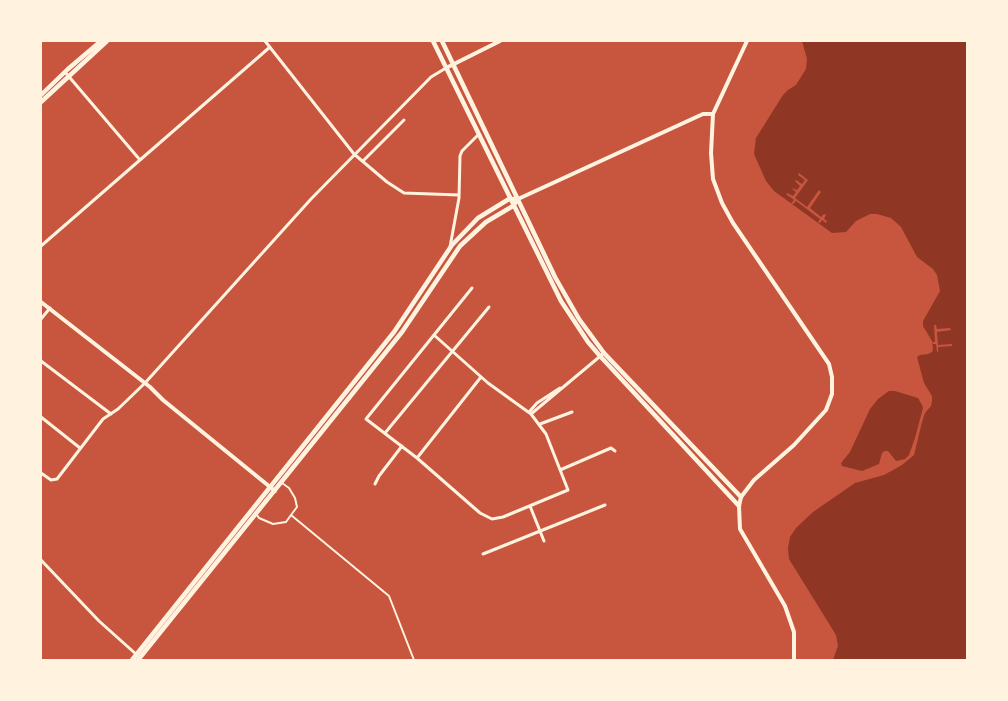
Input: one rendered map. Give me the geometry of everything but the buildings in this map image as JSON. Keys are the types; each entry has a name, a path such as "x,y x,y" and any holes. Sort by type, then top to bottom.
{"main road":[{"path":"41,102 66,74 101,41"},
{"path":"41,95 108,41"},
{"path":"433,41 509,199 561,301 588,342 602,354 741,498"},
{"path":"442,41 566,297 579,319 602,354 739,506"},
{"path":"138,657 270,486 394,332 450,248 478,218 509,199 518,199"},
{"path":"132,660 138,657 282,483 402,332 460,246 486,222 513,206 518,199"}],"street":[{"path":"265,41 354,154 387,182 404,193 459,195"},
{"path":"41,473 51,480 57,479 103,419 118,410 145,383 311,198 431,78 446,68 500,41"},
{"path":"746,41 714,114 711,130 713,179 722,203 744,240 829,364 832,377 832,394 826,410 794,445 754,480 741,498 739,506 740,529 785,606 794,632 794,660"},
{"path":"41,246 270,47"},
{"path":"66,74 140,160"},
{"path":"518,199 703,114 714,114"},
{"path":"363,161 404,120"},
{"path":"450,248 459,195 460,156 462,151 478,135"},
{"path":"434,335 482,377 530,413 540,424 546,434 568,490 503,517 492,519 480,513 417,458 366,419 472,288"},
{"path":"41,302 145,383 163,400 275,491"},
{"path":"385,433 489,307"},
{"path":"41,319 50,308"},
{"path":"530,413 537,403 560,388 602,354"},
{"path":"41,361 111,414"},
{"path":"417,458 482,377"},
{"path":"540,424 572,412"},
{"path":"41,417 80,448"},
{"path":"375,484 402,446"},
{"path":"560,470 610,448 615,451"},
{"path":"256,514 259,518 274,524 286,522 297,507 295,498 289,488 282,483"},
{"path":"483,554 604,504"},
{"path":"530,506 544,541"},
{"path":"291,515 389,596 414,660"},
{"path":"41,560 99,621 138,657"}],"shaded area":[{"path":"802,41 967,41 967,660 833,660 838,646 836,635 789,559 790,537 796,528 813,512 855,483 884,475 902,465 914,455 925,413 931,406 932,401 932,396 924,383 917,357 932,352 932,341 923,326 923,321 940,291 937,275 933,269 917,257 901,227 891,218 870,214 856,221 846,232 832,233 774,191 766,181 754,154 756,138 783,95 796,85 806,69 807,59"},
{"path":"889,391 918,398 923,408 909,455 905,459 896,461 888,451 885,451 882,453 879,464 862,471 842,466 841,463 850,452 870,409 878,399"}],"pier":[{"path":"799,173 808,180 795,198 807,207 819,190 821,192 810,208 821,217 824,214 826,215 824,219 827,221 826,223 822,220 820,223 818,222 820,219 796,201 793,204 791,203 794,200 786,194 793,196 796,192 791,188 797,190 800,186 795,181 802,184 805,180 798,175"},
{"path":"934,325 936,325 937,329 950,328 951,330 937,332 938,345 952,344 952,346 938,347 937,352 936,344 932,342 935,342"}]}
